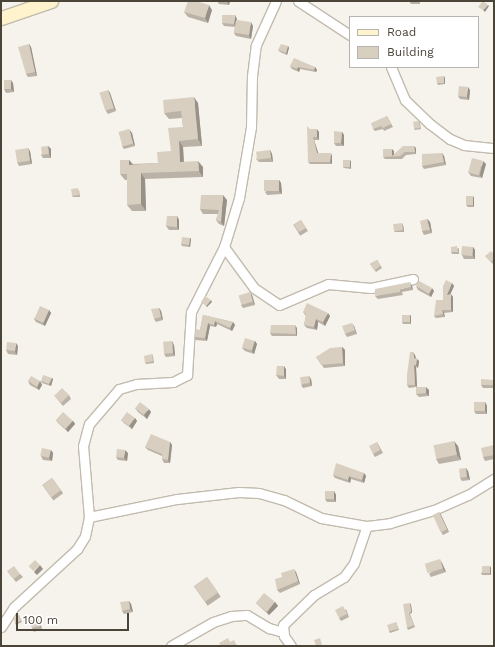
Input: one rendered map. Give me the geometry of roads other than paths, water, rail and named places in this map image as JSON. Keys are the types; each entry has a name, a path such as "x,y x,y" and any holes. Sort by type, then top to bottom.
{"main road":[{"path":"1,18 50,1"}],"street":[{"path":"1,627 14,607 77,548 85,536 89,517 83,446 89,424 119,389 136,384 173,382 187,375 192,312 224,247 239,198 247,158 251,127 252,76 256,45 276,1"},
{"path":"298,1 349,34"},
{"path":"391,68 405,100 430,124 450,140 464,145 494,148"},
{"path":"224,247 254,288 279,305 328,284 371,288 413,279"},
{"path":"89,517 177,499 239,492 259,493 284,500 321,518 367,526 390,523 434,510 468,495 494,479"},
{"path":"282,632 283,626 314,595 344,577 354,563 367,526"},
{"path":"171,646 213,622 231,616 247,615 269,628 282,632 291,646"}]}
